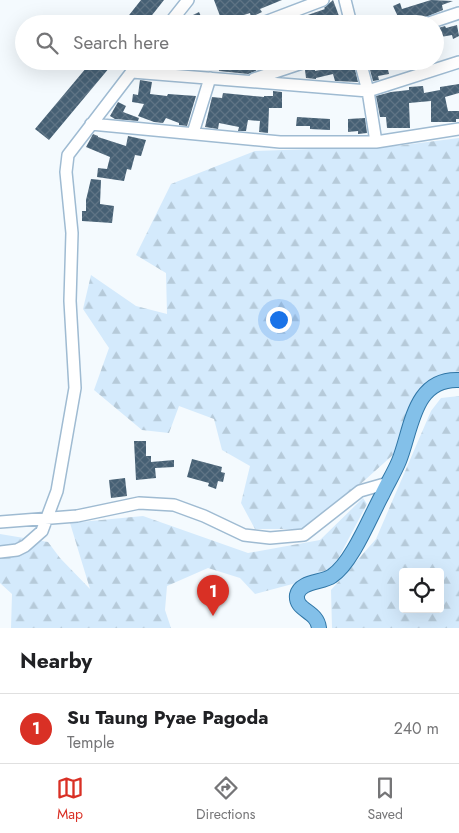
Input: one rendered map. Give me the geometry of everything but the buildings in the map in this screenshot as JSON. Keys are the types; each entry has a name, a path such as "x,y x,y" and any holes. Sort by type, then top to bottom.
{"main road":[{"path":"319,628 319,623 314,615 298,603 299,590 304,586 331,577 350,557 399,461 422,396 432,386 443,381 459,380"}],"street":[{"path":"284,15 323,0"},
{"path":"345,0 349,15"},
{"path":"174,15 182,3"},
{"path":"444,18 459,13"},
{"path":"444,67 459,62"},
{"path":"0,552 17,550 25,546 42,531 57,491 75,388 70,300 72,233 66,172 68,155 132,72 137,70"},
{"path":"250,80 281,70"},
{"path":"362,70 368,91 376,142"},
{"path":"132,72 368,91 434,70"},
{"path":"193,133 210,78"},
{"path":"91,124 280,142 376,142 459,129"},
{"path":"0,522 78,516 140,503 174,505 204,516 244,535 270,538 304,535 360,491 388,483"}],"green space":[{"path":"459,138 459,374 457,373 422,387 394,454 356,488 301,529 255,529 241,503 250,466 222,450 214,419 179,406 169,433 142,430 94,390 109,348 83,309 91,275 136,306 167,314 166,273 136,255 171,184 255,151 396,146"},
{"path":"459,396 459,628 332,628 331,590 376,539 431,411 441,398"},
{"path":"363,498 367,504 330,574 255,594 240,578 208,568 167,586 165,610 171,628 11,628 12,594 0,583 0,534 48,542 60,558 90,589 70,523 143,516 248,553 320,540"}],"place":[{"name":"Su Taung Pyae Pagoda","path":"213,616"}]}
